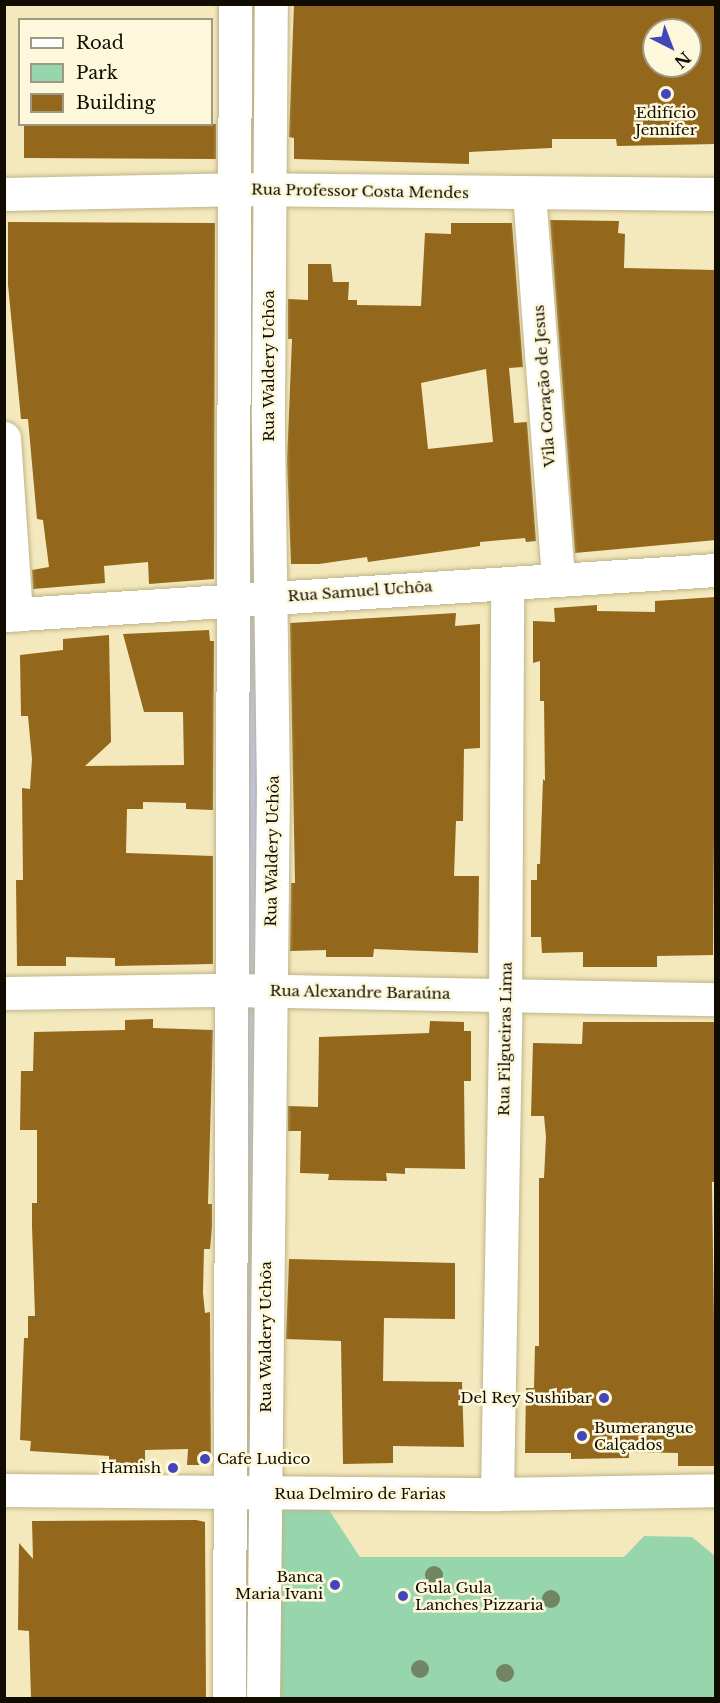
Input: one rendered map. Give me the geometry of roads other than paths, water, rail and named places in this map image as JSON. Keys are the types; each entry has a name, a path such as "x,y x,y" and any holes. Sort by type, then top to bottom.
{"street":[{"path":"229,1698 236,4"},
{"name":"Rua Waldery Uchôa","path":"263,1698 270,990 268,190 271,4"},
{"name":"Rua Professor Costa Mendes","path":"4,194 234,189 716,194"},
{"name":"Vila Coração de Jesus","path":"529,192 558,579"},
{"path":"4,438 10,615"},
{"name":"Rua Samuel Uchôa","path":"10,615 716,570"},
{"name":"Rua Filgueiras Lima","path":"497,1494 506,995 507,583"},
{"name":"Rua Alexandre Baraúna","path":"4,993 270,990 716,999"},
{"name":"Rua Delmiro de Farias","path":"4,1490 229,1494 497,1494 716,1490"}],"waterway":[{"path":"250,280 253,571"},
{"path":"251,967 253,629"},
{"path":"246,1698 250,1021"}],"place":[{"name":"Edifício Jennifer","path":"666,94"},
{"name":"Del Rey Sushibar","path":"604,1398"},
{"name":"Bumerangue Calçados","path":"582,1436"},
{"name":"Cafe Ludico","path":"205,1459"},
{"name":"Hamish","path":"173,1468"},
{"name":"Banca Maria Ivani","path":"335,1585"},
{"name":"Gula Gula Lanches Pizzaria","path":"403,1596"}]}
